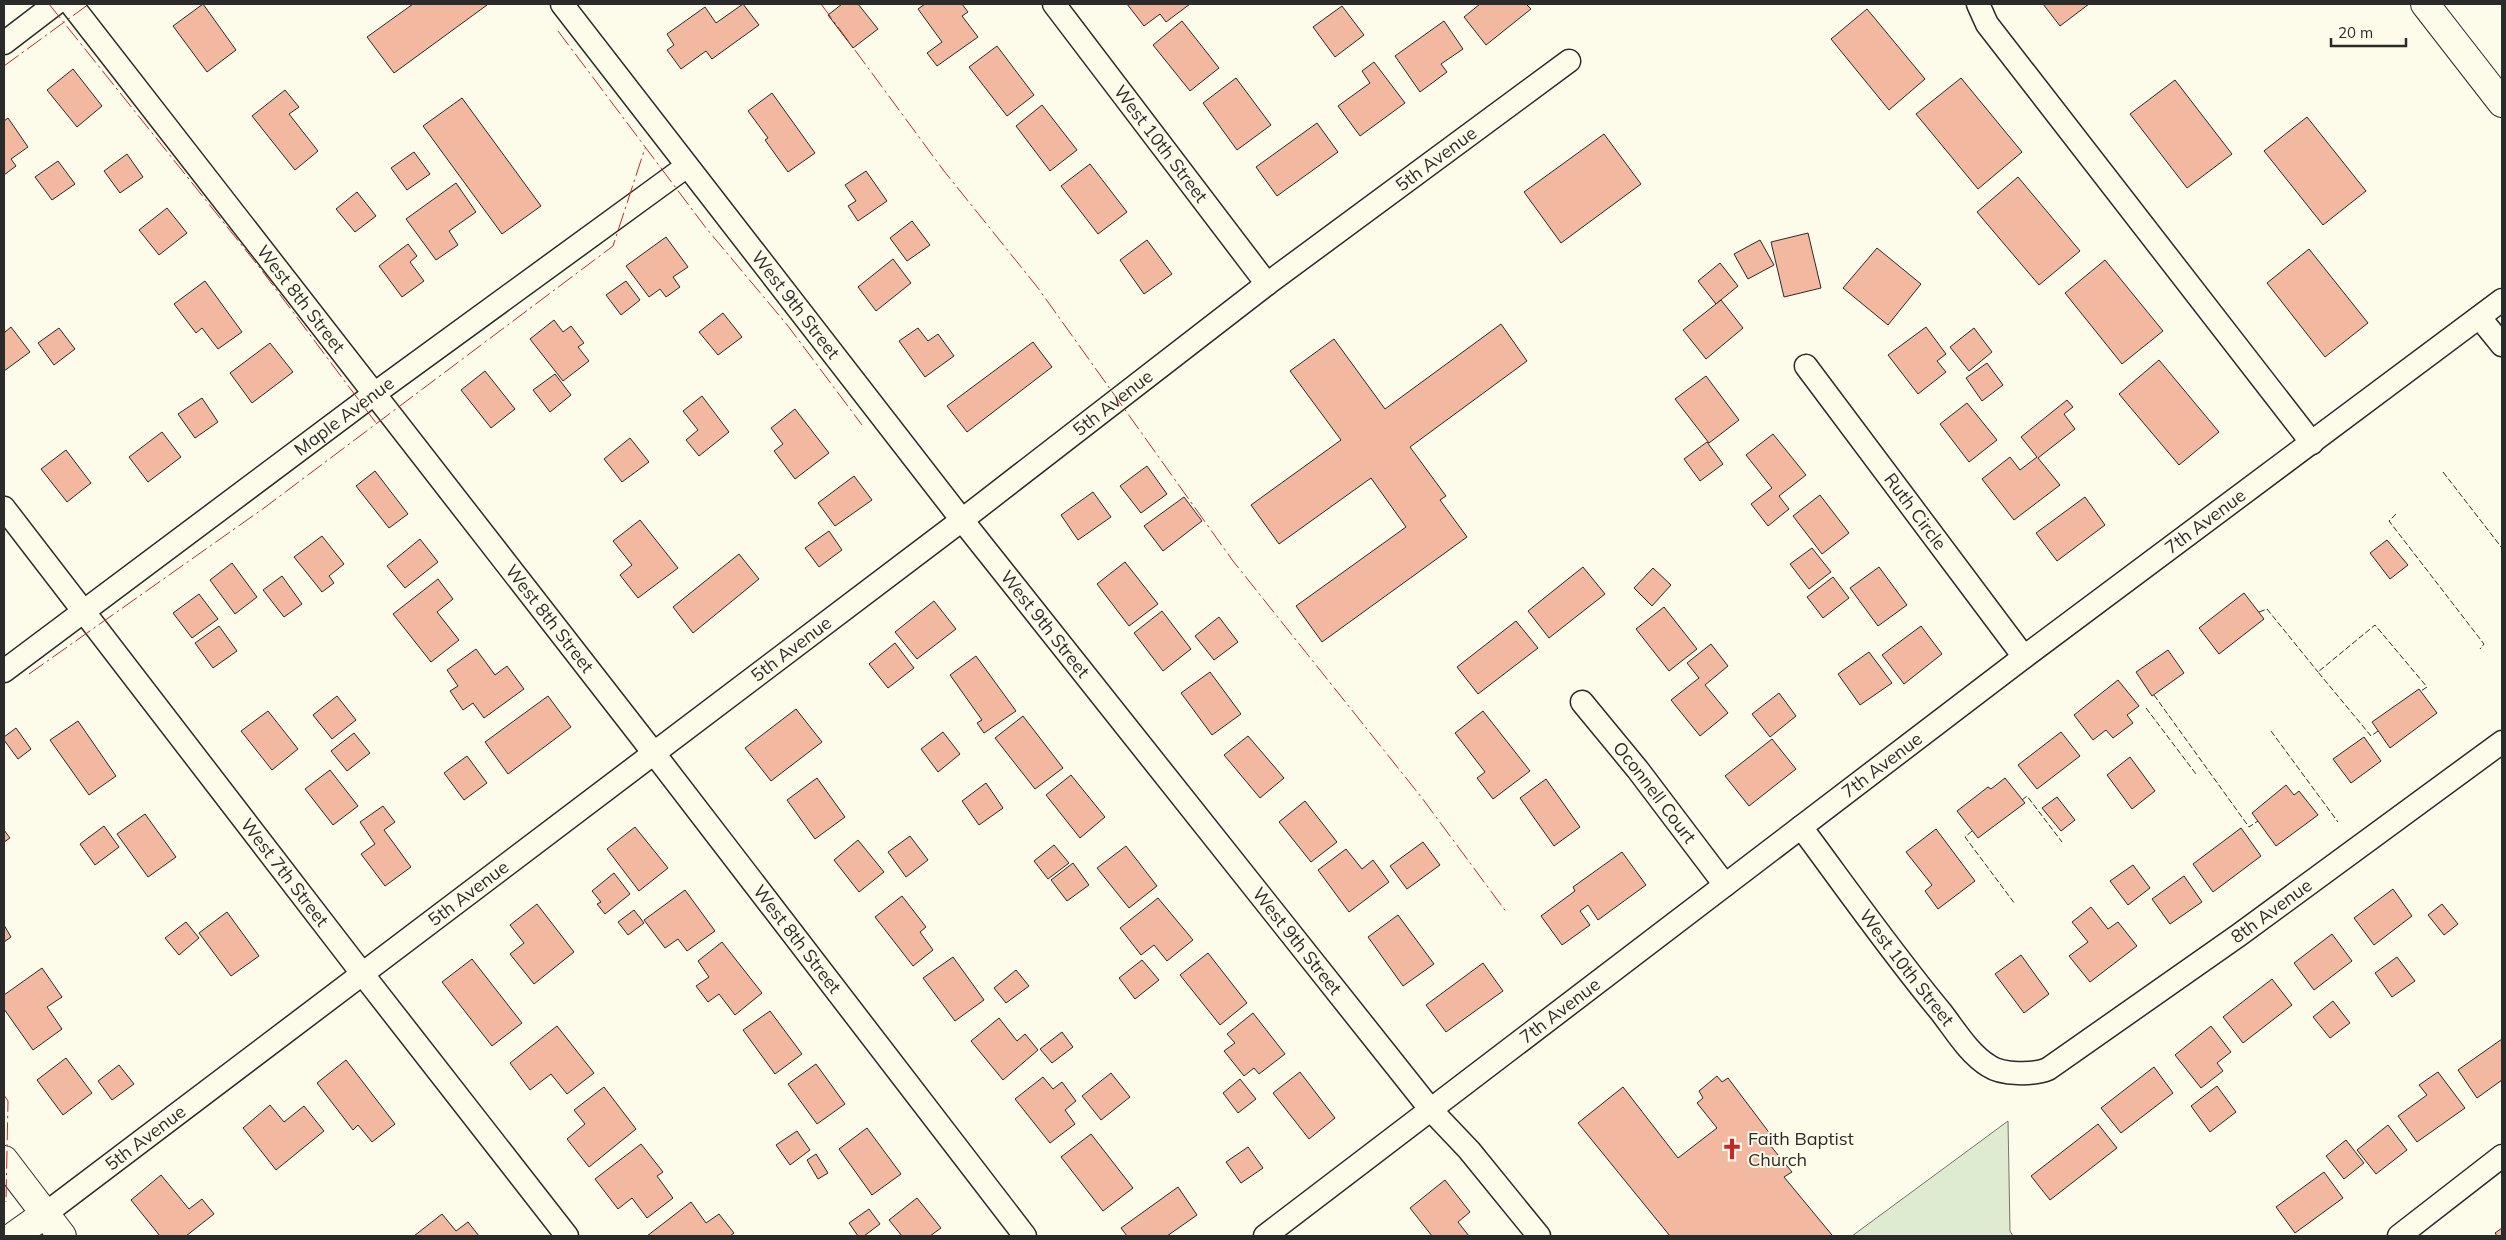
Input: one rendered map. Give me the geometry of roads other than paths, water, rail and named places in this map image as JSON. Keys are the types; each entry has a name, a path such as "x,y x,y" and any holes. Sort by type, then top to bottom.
{"street":[{"path":"4,43 56,4"},
{"name":"West 8th Street","path":"71,4 653,752 1025,1236"},
{"name":"West 9th Street","path":"562,4 962,520 1431,1110 1469,1150 1539,1236"},
{"name":"West 10th Street","path":"1054,4 1267,284"},
{"path":"1978,4 1987,24 2312,443"},
{"path":"2425,4 2502,103"},
{"name":"5th Avenue","path":"14,1236 361,972 962,520 1267,284 1569,61"},
{"name":"Maple Avenue","path":"4,671 374,394 687,166"},
{"name":"7th Avenue","path":"1265,1236 2024,657 2502,300"},
{"path":"2480,318 2502,345"},
{"name":"Ruth Circle","path":"1806,366 2024,657"},
{"name":"West 7th Street","path":"4,508 567,1236"},
{"name":"Oconnell Court","path":"1582,702 1638,770 1725,885"},
{"name":"8th Avenue","path":"2036,1074 2048,1069 2239,935 2502,742"},
{"name":"West 10th Street","path":"1801,827 1920,986 1973,1052 1990,1067 2009,1072 2036,1074"},
{"path":"2399,1236 2502,1156"},
{"path":"4,1160 62,1236"}],"place":[{"name":"Faith Baptist Church","path":"1732,1149"}]}
